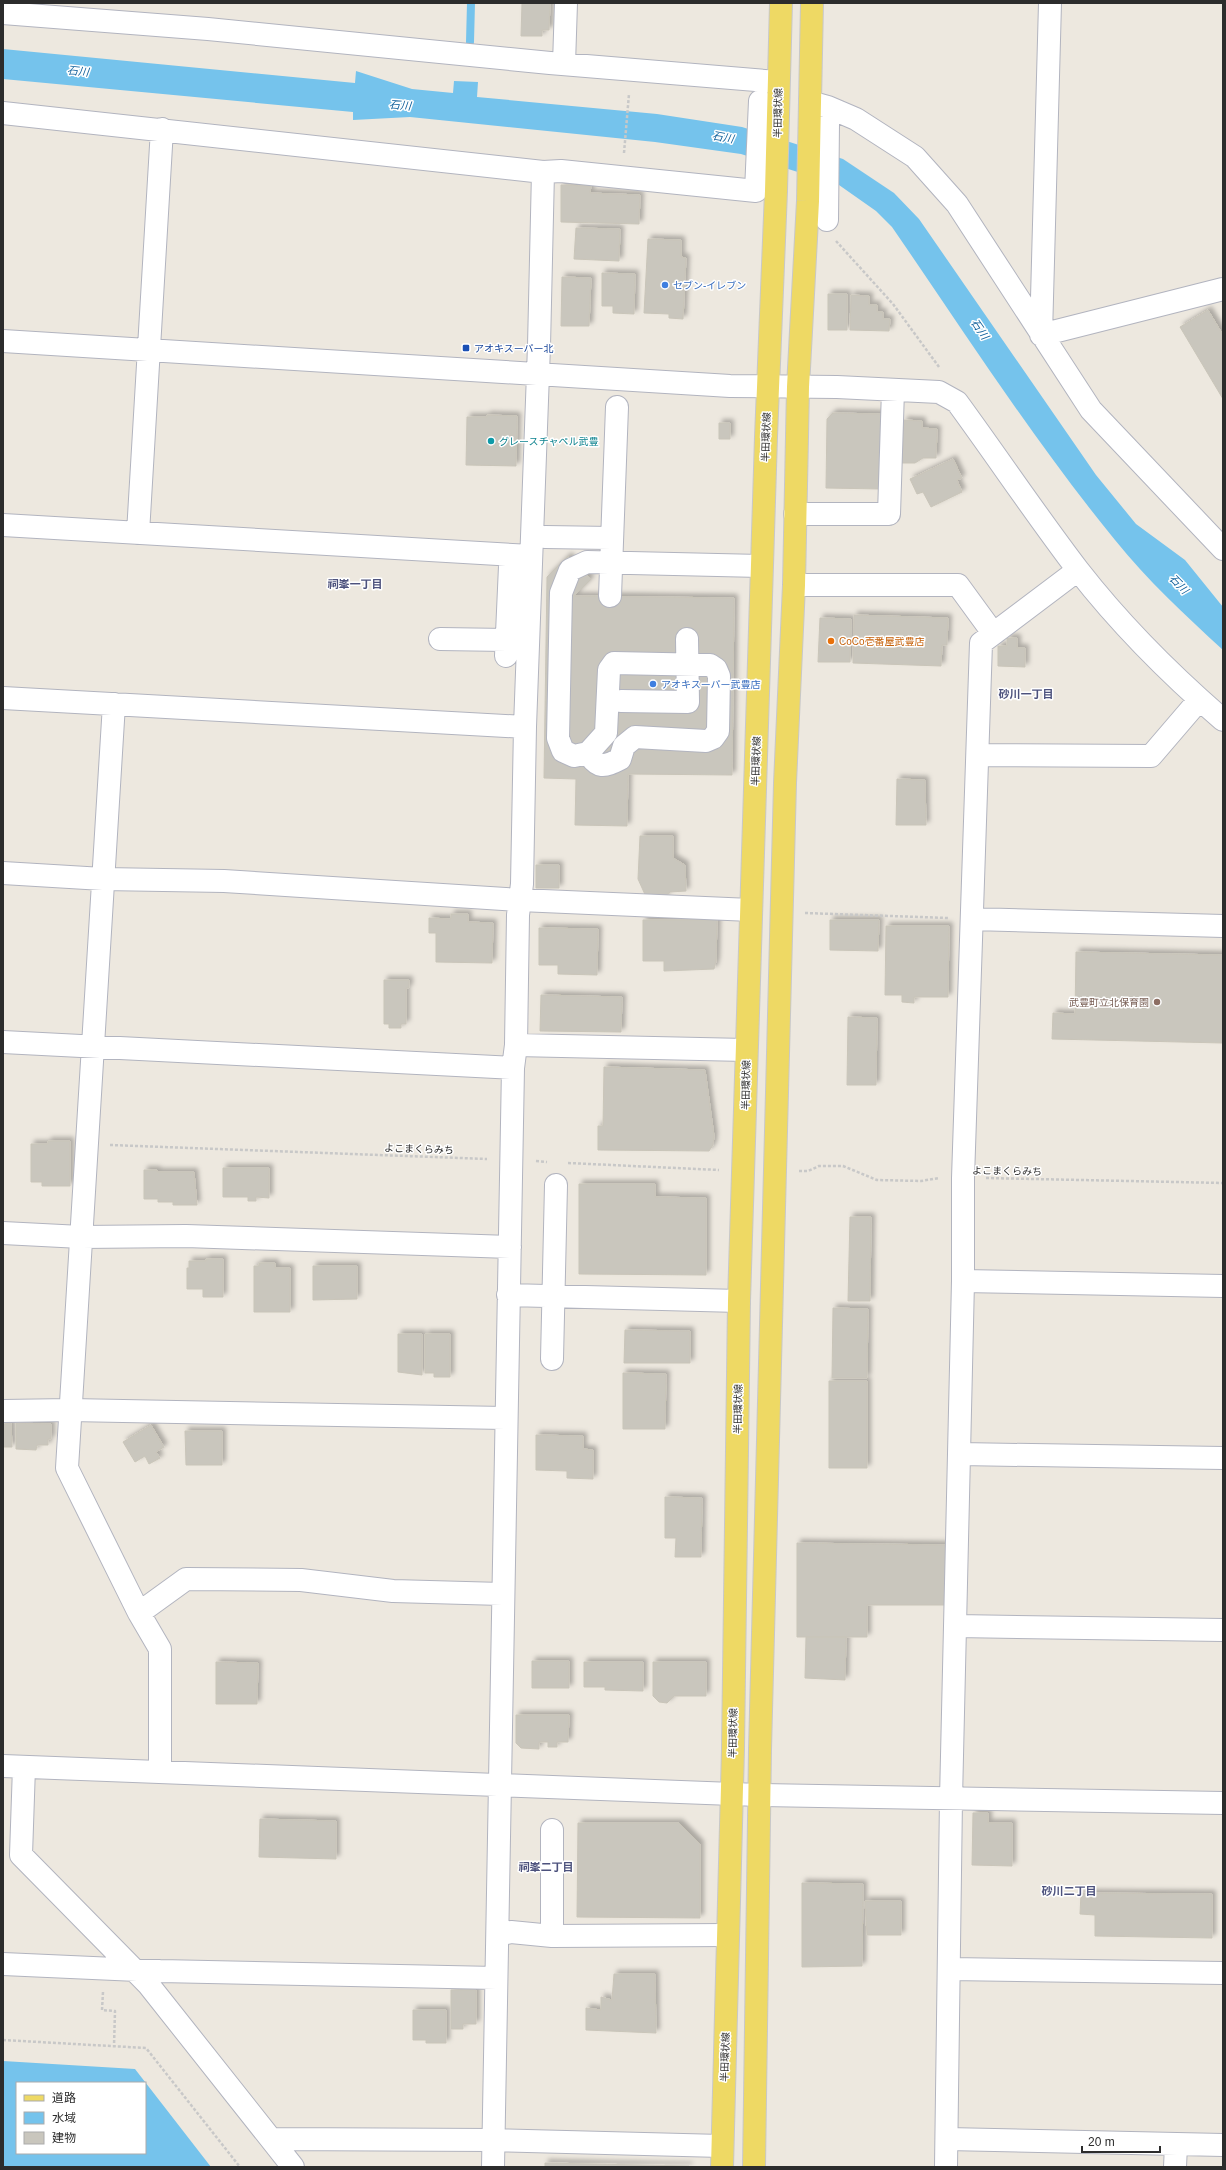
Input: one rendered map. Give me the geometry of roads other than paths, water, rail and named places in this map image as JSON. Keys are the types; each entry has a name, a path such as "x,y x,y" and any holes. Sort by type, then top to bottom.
{"main road":[{"name":"半田環状線","path":"722,2157 730,1794 733,1748 739,1301 761,566 768,387 766,191 772,95 781,3"},
{"path":"754,2167 759,1795 784,807 794,584 798,387 808,201 816,114 812,3"}],"street":[{"path":"564,64 566,3"},
{"path":"1041,335 1050,3"},
{"path":"3,13 96,12 208,29 564,64 772,95"},
{"path":"829,228 816,114 828,108 856,119 915,157 957,204 1091,410 1223,549"},
{"path":"3,113 162,129 543,172 560,171 766,191"},
{"path":"138,533 162,129"},
{"path":"493,2167 498,1935 505,1418 513,1068 516,1045 524,727 531,556 540,484 538,374 543,172"},
{"path":"1041,335 1223,289"},
{"path":"3,341 730,386 939,392 957,402 1078,570 1132,633 1199,700 1223,720"},
{"path":"795,514 890,514 893,390"},
{"path":"610,596 610,562 617,408"},
{"path":"3,525 531,556"},
{"path":"545,537 611,538"},
{"path":"588,753 594,763 599,766 608,765 620,758 624,746 636,737 706,741 713,738 718,731 719,676 716,669 710,665 614,663 609,670 606,733 588,753 574,756 563,751 558,738 561,593 570,570 587,562 761,566"},
{"path":"440,639 507,648 510,566"},
{"path":"946,2167 950,1969 951,1799 963,1281 963,1178 979,755 981,642 1032,597 1078,570"},
{"path":"794,584 958,585 993,633"},
{"path":"621,701 688,702 687,639"},
{"path":"3,698 524,727"},
{"path":"979,755 1151,756 1199,700"},
{"path":"114,704 70,1410 68,1468 139,1613 160,1649 160,1771"},
{"path":"3,873 103,879 224,882 520,900 751,910"},
{"path":"972,919 1223,926"},
{"path":"3,1042 513,1068"},
{"path":"516,1045 746,1050"},
{"path":"552,1359 556,1185"},
{"path":"3,1233 81,1237 186,1236 510,1247"},
{"path":"963,1281 1223,1286"},
{"path":"508,1295 553,1298 739,1301"},
{"path":"3,1411 70,1410 505,1418"},
{"path":"960,1454 1223,1458"},
{"path":"139,1613 186,1579 301,1580 393,1591 502,1594"},
{"path":"956,1626 1223,1630"},
{"path":"293,2167 148,1984 22,1855 13,1766 759,1795 1223,1803"},
{"path":"552,1830 552,1936"},
{"path":"498,1935 511,1932 552,1936 728,1935"},
{"path":"3,1964 133,1970 496,1978"},
{"path":"950,1969 1223,1973"},
{"path":"272,2139 493,2140 722,2157"},
{"path":"947,2139 1223,2145"},
{"path":"1175,2167 1176,2145"}],"water":[{"name":"石川","path":"3,49 355,83 356,71 412,89 453,93 454,81 478,82 477,97 657,114 742,127 843,159 894,193 919,219 1096,475 1136,524 1185,560 1223,607 1223,650 1153,583 1127,555 1085,502 1000,386 892,227 876,211 839,185 741,154 655,142 410,117 353,120 353,112 3,79"},
{"path":"3,2061 135,2069 145,2082 16,2082 16,2154 146,2154 146,2083 211,2167 3,2167"}],"waterway":[{"path":"470,42 471,3"}],"place":[{"name":"セブン-イレブン","path":"665,285"},
{"name":"アオキスーパー北","path":"466,348"},
{"name":"グレースチャペル武豊","path":"491,441"},
{"name":"CoCo壱番屋武豊店","path":"831,641"},
{"name":"アオキスーパー武豊店","path":"653,684"},
{"name":"武豊町立北保育園","path":"1157,1002"}],"district":[{"name":"祠峯一丁目","path":"355,584"},
{"name":"砂川一丁目","path":"1026,694"},
{"name":"祠峯二丁目","path":"546,1867"},
{"name":"砂川二丁目","path":"1069,1891"}]}
